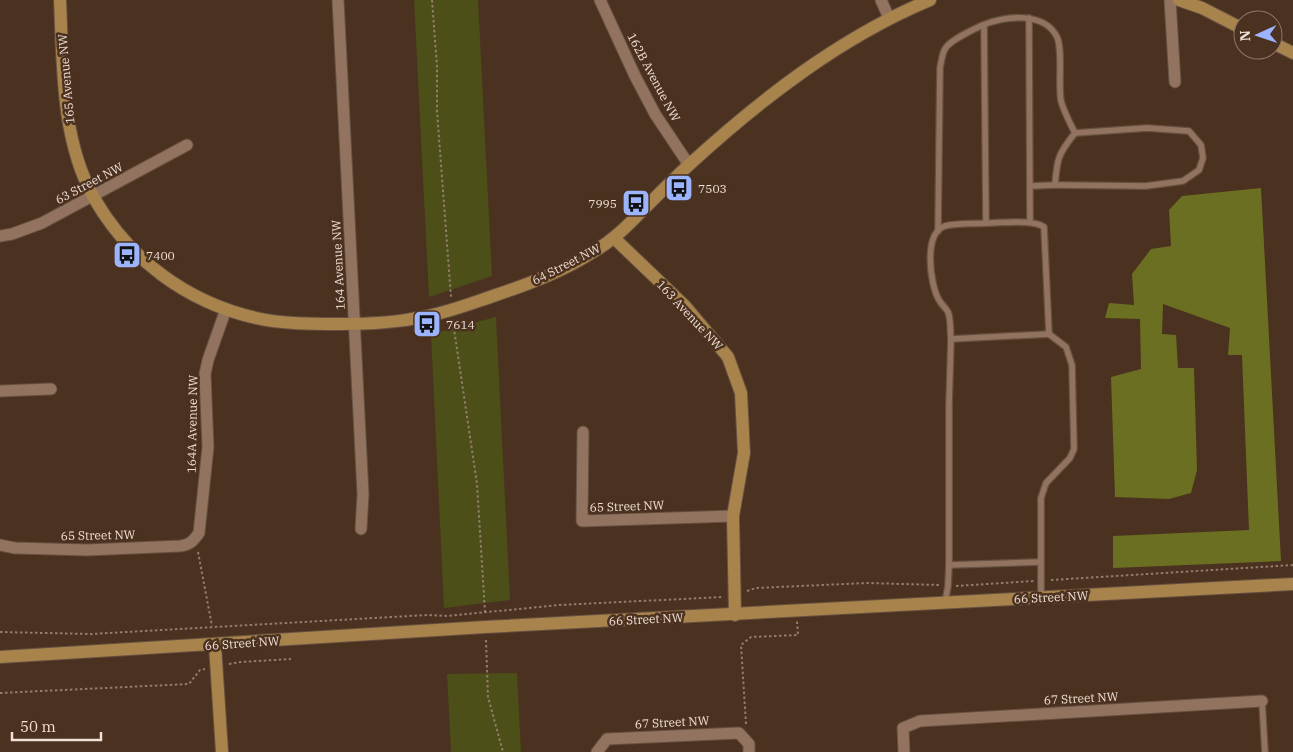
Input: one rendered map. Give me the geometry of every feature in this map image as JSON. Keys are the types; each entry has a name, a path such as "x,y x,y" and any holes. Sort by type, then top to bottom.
{"street":[{"name":"165 Avenue NW","path":"60,0 64,88 68,119 84,176 93,196 125,242 140,258"},
{"name":"164 Avenue NW","path":"338,0 363,494 361,529"},
{"name":"162B Avenue NW","path":"600,0 631,68 655,114 689,165"},
{"path":"881,0 889,18"},
{"name":"64 Street NW","path":"140,258 161,276 196,296 226,309 256,318 286,323 355,324 398,321 452,310 546,276 581,259 614,238 689,165 772,95 854,38 889,18 930,0"},
{"path":"1170,0 1175,82"},
{"path":"1180,0 1233,23"},
{"name":"63 Street NW","path":"0,236 12,234 42,223 187,145"},
{"name":"163 Avenue NW","path":"614,238 685,306 728,356 741,394 744,453 732,516 735,615"},
{"name":"164A Avenue NW","path":"194,540 199,533 207,468 205,374 226,309"},
{"path":"0,391 51,389"},
{"name":"65 Street NW","path":"583,432 582,521 732,516"},
{"name":"65 Street NW","path":"0,546 87,550 180,546 189,545 194,540"},
{"name":"66 Street NW","path":"0,657 485,628 1293,584"},
{"path":"215,645 222,752"},
{"name":"67 Street NW","path":"904,752 903,728 920,721 1262,701"},
{"path":"739,733 749,744 749,752"},
{"name":"67 Street NW","path":"597,752 607,739 739,733"}],"lane":[{"path":"1029,18 1030,222"},
{"path":"938,231 940,68 945,49 959,38 984,25 1005,19 1029,18 1049,27 1057,37 1061,102 1075,133"},
{"path":"984,25 986,224"},
{"path":"1030,186 1055,186 1146,186 1183,181 1199,170 1203,158 1200,144 1189,131 1147,128 1075,133 1062,149 1057,162 1055,186"},
{"path":"945,603 949,565 951,339 948,313 938,299 932,279 930,254 932,240 938,231 945,226 1030,222 1044,227 1049,334"},
{"path":"951,339 1049,334 1066,347 1072,365 1074,449 1070,458 1046,483 1041,498 1041,598"},
{"path":"949,565 1040,562"},
{"path":"1262,701 1265,752"}],"path":[{"path":"194,540 201,562 212,626"},
{"path":"0,632 91,634 407,616 447,616 558,605 711,599 734,596 756,588 857,583 948,586 1293,566"},
{"path":"739,733 747,723 741,645 751,638 798,635 797,611"},
{"path":"485,628 488,697 503,752"},
{"path":"0,693 190,684 200,670 216,666 240,662 291,659"}],"green space":[{"path":"414,0 478,0 492,276 429,297"},
{"path":"496,317 510,600 444,608 431,334"},
{"path":"517,673 521,752 451,752 447,674"}],"shaded area":[{"path":"1261,188 1281,561 1113,568 1113,536 1249,530 1242,355 1228,355 1230,328 1163,304 1162,334 1176,335 1178,368 1194,368 1197,470 1191,493 1169,499 1115,497 1111,377 1141,369 1140,319 1105,318 1109,303 1134,305 1132,274 1151,249 1171,246 1169,210 1182,196"}],"place":[{"name":"7503","path":"679,188"},
{"name":"7995","path":"636,203"},
{"name":"7400","path":"127,255"},
{"name":"7614","path":"427,324"}]}
